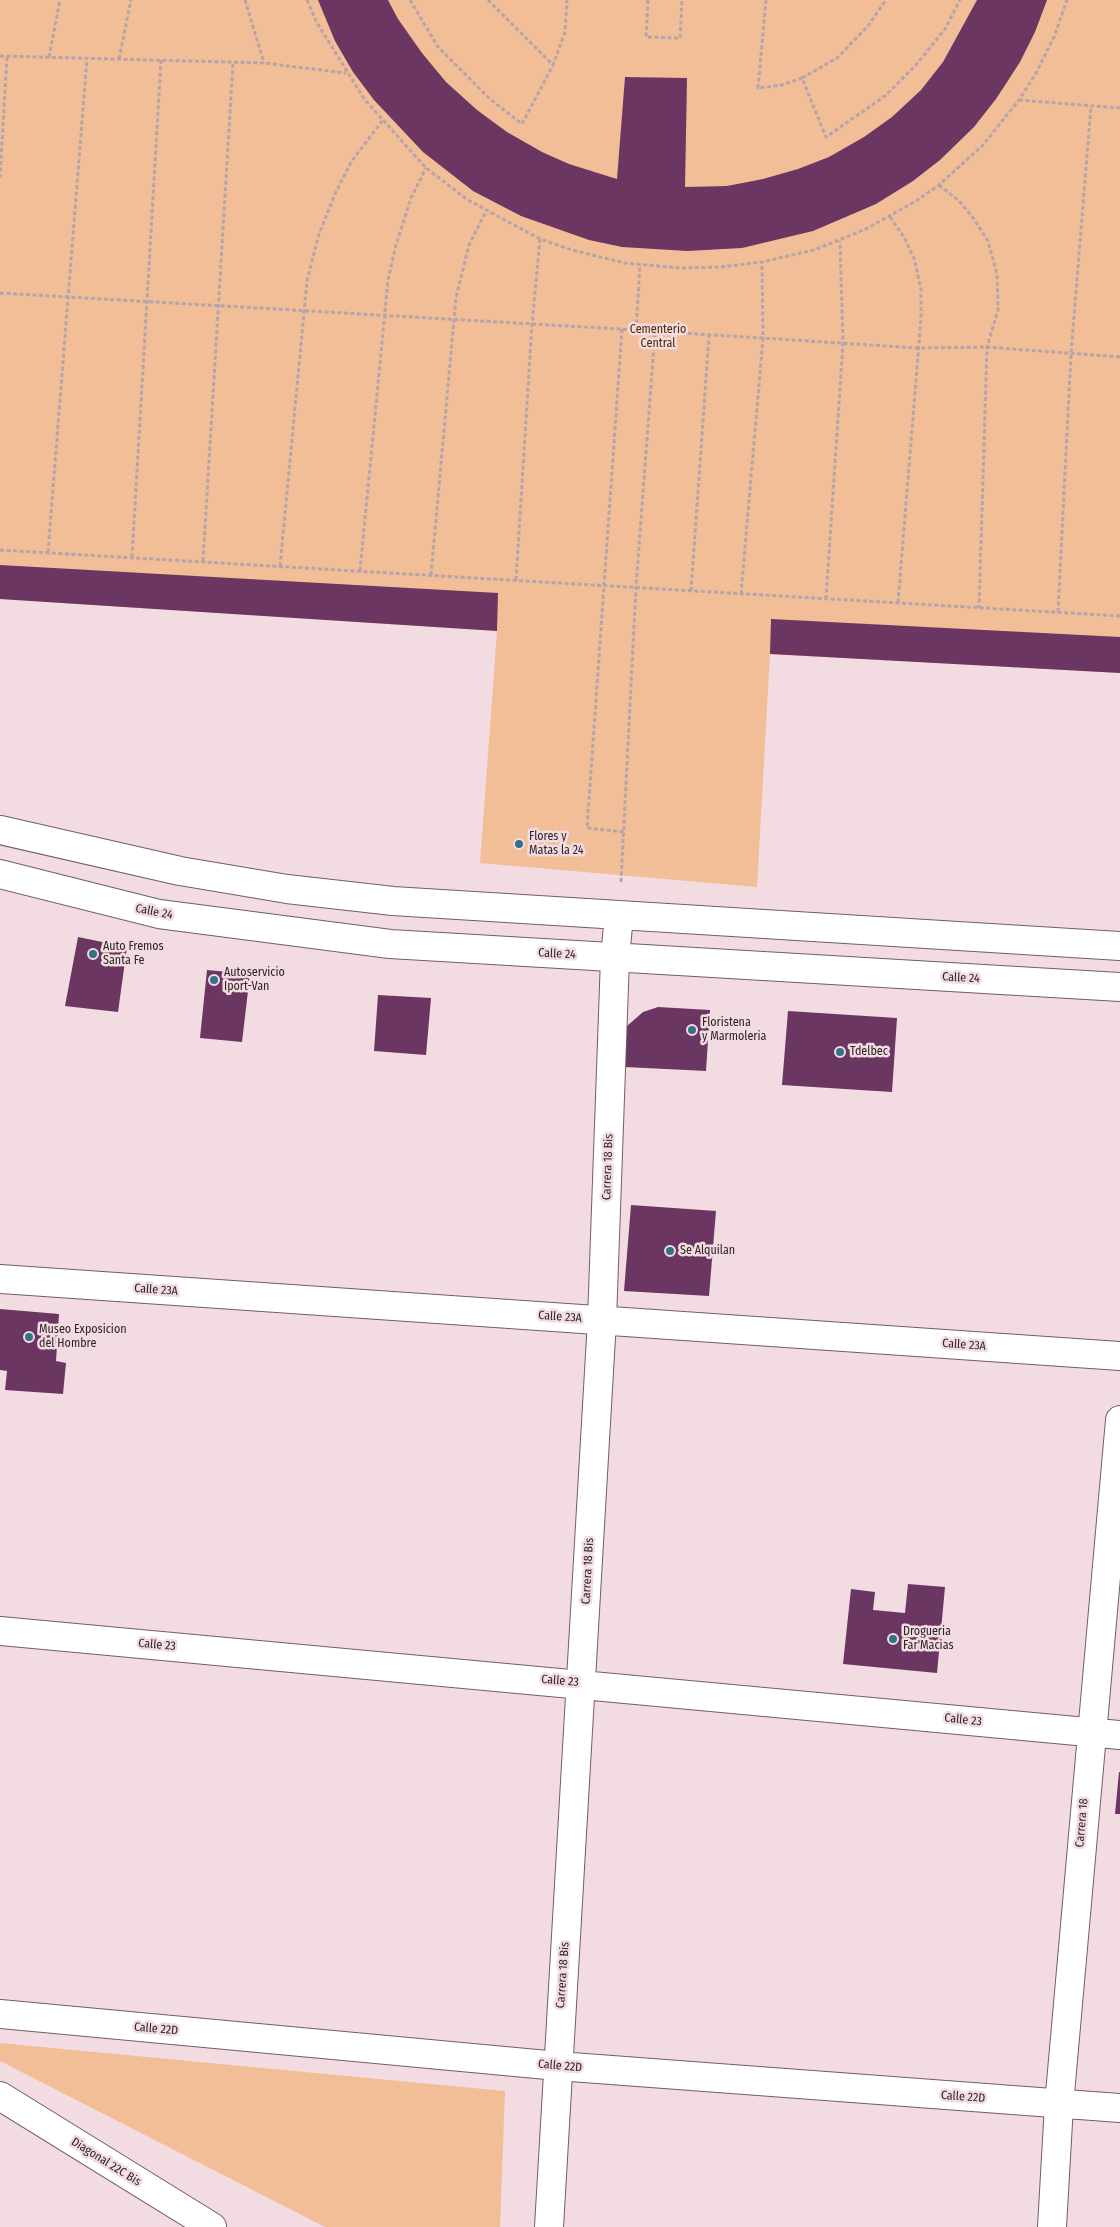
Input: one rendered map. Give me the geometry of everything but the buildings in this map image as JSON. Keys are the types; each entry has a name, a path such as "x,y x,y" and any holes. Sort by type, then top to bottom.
{"street":[{"path":"0,830 180,871 287,889 393,901 1120,946"},
{"name":"Calle 24","path":"0,874 159,914 390,944 1120,987"},
{"name":"Carrera 18 Bis","path":"549,2227 602,1320 619,915"},
{"name":"Calle 23A","path":"0,1279 1120,1356"},
{"name":"Carrera 18","path":"1052,2227 1058,2105 1090,1733 1120,1420"},
{"name":"Calle 23","path":"0,1631 582,1683 1120,1735"},
{"name":"Calle 22D","path":"0,2014 558,2066 1058,2105 1120,2108"},
{"name":"Diagonal 22C Bis","path":"0,2096 207,2225"}],"path":[{"path":"49,57 60,0"},
{"path":"119,58 131,0"},
{"path":"245,0 264,63"},
{"path":"307,0 317,23 347,74 382,121 426,168 486,211 540,239 572,250 640,265 721,267 762,262 814,250 890,217 939,185 983,145 1019,100 1036,73 1054,37 1067,0"},
{"path":"410,0 438,47 490,99 522,124 554,65 565,32 567,0"},
{"path":"488,0 554,65"},
{"path":"648,0 646,37 680,38 682,0"},
{"path":"766,0 758,88 782,85 802,78 837,58 868,26 886,0"},
{"path":"802,78 826,137 885,96 910,71 945,29 960,0"},
{"path":"0,56 264,63 347,74"},
{"path":"0,178 7,56"},
{"path":"48,552 87,58"},
{"path":"132,557 161,60"},
{"path":"203,561 233,63"},
{"path":"1019,100 1120,108"},
{"path":"1058,612 1071,354 1091,106"},
{"path":"280,566 307,281 319,234 335,194 351,162 382,121"},
{"path":"360,571 388,280 396,245 412,198 426,168"},
{"path":"939,185 959,201 974,219 988,241 997,274 998,310 987,347 979,608"},
{"path":"432,575 453,319 462,266 469,245 486,211"},
{"path":"890,217 904,237 914,258 921,290 898,603"},
{"path":"516,580 532,324 540,239"},
{"path":"826,599 843,342 840,240"},
{"path":"741,594 763,338 762,262"},
{"path":"636,330 640,265"},
{"path":"0,293 655,331 708,336 843,342 918,348 987,347 1120,357"},
{"path":"622,329 587,828 624,832"},
{"path":"622,875 636,587 655,331"},
{"path":"691,591 708,336"},
{"path":"0,550 1120,616"}],"green space":[{"name":"Cementerio Central","path":"0,0 1120,0 1120,673 770,654 757,887 480,863 497,631 0,599"},
{"path":"0,2043 505,2091 500,2227 325,2227 0,2061"}],"place":[{"name":"Flores y Matas la 24","path":"519,844"},
{"name":"Auto Fremos Santa Fe","path":"93,954"},
{"name":"Autoservicio Iport-Van","path":"214,980"},
{"name":"Floristena y Marmoleria","path":"692,1030"},
{"name":"Tdelbec","path":"840,1052"},
{"name":"Se Alquilan","path":"670,1251"},
{"name":"Museo Exposicion del Hombre","path":"29,1337"},
{"name":"Drogueria Far'Macias","path":"893,1639"}]}
